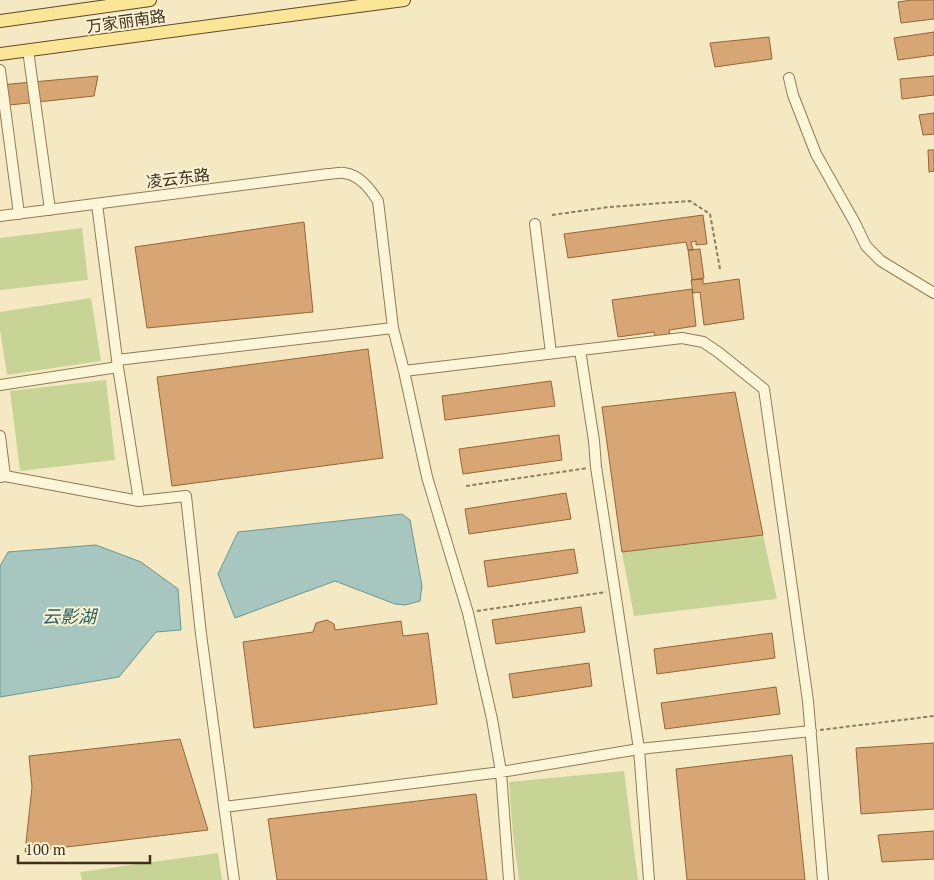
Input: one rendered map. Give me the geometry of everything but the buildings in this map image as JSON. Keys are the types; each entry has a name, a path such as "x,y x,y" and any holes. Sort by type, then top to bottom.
{"main road":[{"name":"万家丽南路","path":"0,21 150,0"},
{"name":"万家丽南路","path":"0,54 404,0"}],"street":[{"path":"28,50 50,210"},
{"path":"0,70 19,214"},
{"path":"789,78 793,95 816,154 866,246 881,261 934,293"},
{"name":"凌云东路","path":"0,216 344,173 370,188 378,201 393,328"},
{"path":"97,204 118,364 139,501"},
{"path":"535,224 551,353"},
{"path":"0,385 118,364 393,328 426,477 468,613 492,719 501,772 509,880"},
{"path":"404,371 682,338 702,342 718,352 764,389 808,701 823,880"},
{"path":"580,350 639,749 649,880"},
{"path":"0,436 3,476 139,501 186,496 201,634 234,880"},
{"path":"224,807 501,772 639,749 811,731"}],"path":[{"path":"552,215 609,207 690,201 710,214 720,269"},
{"path":"466,486 596,467"},
{"path":"468,613 614,590"},
{"path":"811,731 934,716"}],"green space":[{"path":"82,228 88,280 0,290 0,238"},
{"path":"91,298 101,361 7,375 0,330 0,312"},
{"path":"106,380 115,460 20,471 10,391"},
{"path":"763,535 777,599 634,616 622,552"},
{"path":"624,771 638,880 519,880 509,782"},
{"path":"218,853 222,880 82,880 80,872"}],"water":[{"path":"402,514 410,520 422,586 420,601 405,605 395,604 335,581 235,618 218,574 238,532"},
{"name":"云影湖","path":"96,545 141,562 178,589 181,630 156,632 119,677 0,697 0,566 8,552"}]}
